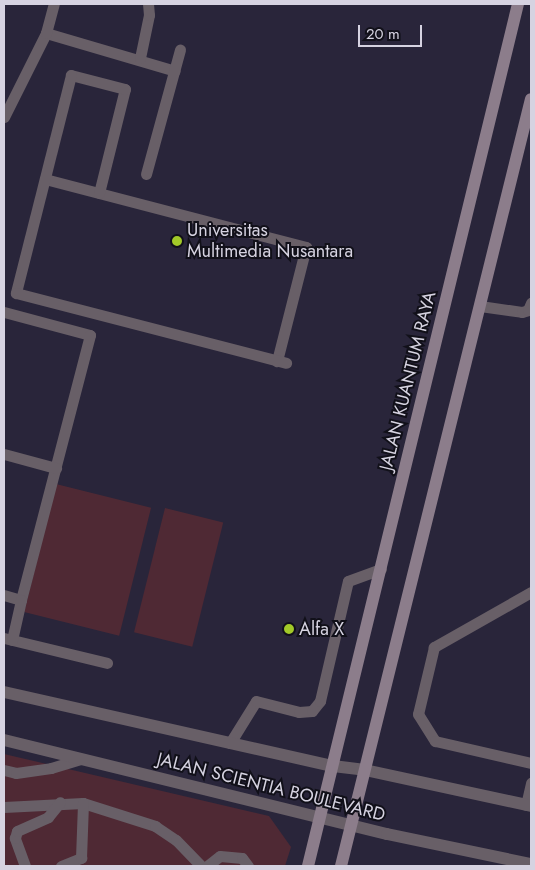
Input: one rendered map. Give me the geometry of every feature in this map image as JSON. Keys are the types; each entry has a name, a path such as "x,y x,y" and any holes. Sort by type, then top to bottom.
{"street":[{"name":"JALAN KUANTUM RAYA","path":"308,866 518,4"},
{"path":"341,866 531,99"},
{"name":"JALAN SCIENTIA BOULEVARD","path":"4,692 333,766 365,770 529,806"},
{"name":"JALAN SCIENTIA BOULEVARD","path":"4,740 352,825 531,864"}],"lane":[{"path":"4,117 46,33 54,4"},
{"path":"140,58 149,15 148,4"},
{"path":"46,33 140,58 175,71"},
{"path":"146,174 180,50"},
{"path":"45,179 98,193 306,247 282,362 16,293 71,75 125,89 98,193"},
{"path":"480,306 522,312 528,310 531,303"},
{"path":"64,328 70,307"},
{"path":"4,312 90,335 22,600 8,639 106,663"},
{"path":"4,454 56,468"},
{"path":"230,743 256,701 299,712 312,711 320,701 348,581 381,569"},
{"path":"531,592 434,647 418,714 435,741 531,763"},
{"path":"4,595 22,600"},
{"path":"4,770 16,773 51,768 81,759"},
{"path":"529,806 531,783"},
{"path":"25,866 15,838 17,831 48,817 60,802"},
{"path":"61,866 81,858 83,802"},
{"path":"4,806 83,802 155,826 176,840 201,866"},
{"path":"208,866 220,856 242,858 248,866"}],"shaded area":[{"path":"56,484 151,508 119,636 24,612"},
{"path":"165,508 223,523 192,647 134,632"},
{"path":"4,754 269,816 291,847 285,866 4,866"}],"place":[{"name":"Universitas Multimedia Nusantara","path":"177,241"},
{"name":"Alfa X","path":"289,629"}]}
